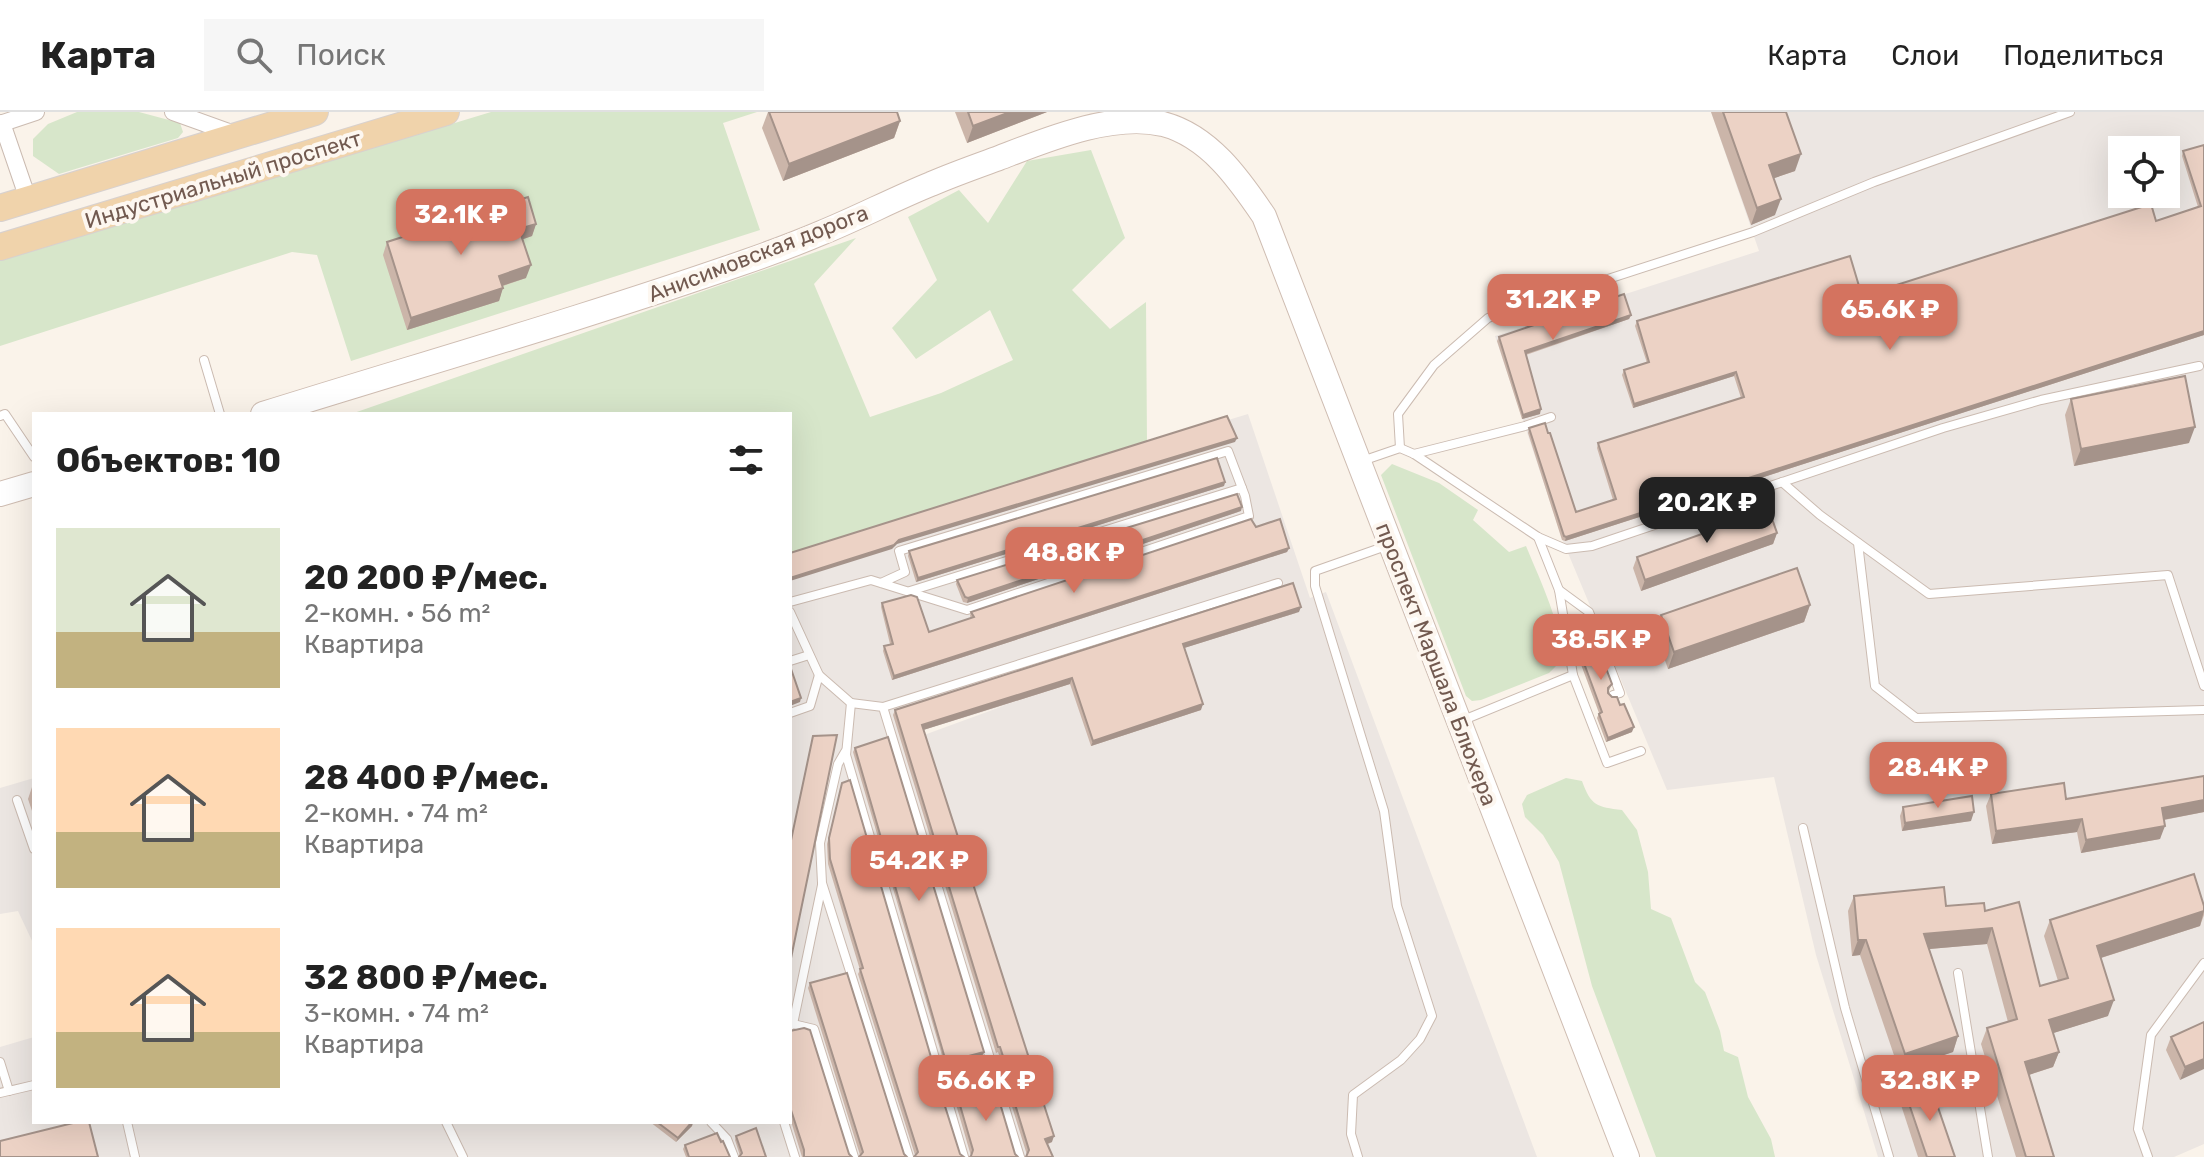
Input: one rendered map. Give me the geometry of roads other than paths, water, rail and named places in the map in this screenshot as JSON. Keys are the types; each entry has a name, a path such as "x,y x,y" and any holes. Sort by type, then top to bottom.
{"main road":[{"name":"Индустриальный проспект","path":"0,208 315,112"},
{"name":"Индустриальный проспект","path":"0,247 446,112"}],"street":[{"path":"28,199 1,124 36,112"},
{"path":"173,112 238,135"},
{"name":"Анисимовская дорога","path":"269,412 730,267 820,234 932,183 1035,143 1100,124 1163,124 1187,135 1237,176"},
{"name":"проспект Маршала Блюхера","path":"1237,176 1264,216 1627,1157"},
{"path":"0,494 32,485"}],"lane":[{"path":"1400,448 1398,414 1434,365 1488,318 1753,232 1874,182 2070,112"},
{"path":"204,360 219,412"},
{"path":"1359,462 1400,448 1414,454 1538,537 1566,549 1592,546 1943,428 2041,400 2199,366"},
{"path":"0,416 5,414 32,454"},
{"path":"1414,454 1551,417"},
{"path":"792,601 871,580 967,610 1249,516 1228,451 899,551 905,572 881,583"},
{"path":"1782,482 1820,515 1929,594 2168,575 2204,686"},
{"path":"909,592 1242,488"},
{"path":"1538,537 1559,590 1573,675 1590,703 1607,763 1641,751"},
{"path":"1858,543 1875,686 1916,718 2204,710"},
{"path":"1358,1157 1351,1134 1353,1095 1401,1060 1420,1039 1432,1016 1397,906 1384,811 1315,586 1315,571 1391,544"},
{"path":"792,617 819,675 851,703 883,707 1278,583"},
{"path":"1559,590 1589,612 1620,693 1613,695"},
{"path":"792,660 809,655"},
{"path":"792,712 810,706 819,675"},
{"path":"1460,721 1573,675"},
{"path":"851,703 846,755 964,1157"},
{"path":"883,707 1020,1157"},
{"path":"846,750 838,764 820,843 822,885 792,1025 814,1029 854,1157"},
{"path":"17,800 32,843"},
{"path":"1803,828 1845,1008 1889,1157"},
{"path":"822,885 909,1157"},
{"path":"2148,1157 2138,1129 2151,1035 2203,966"},
{"path":"1958,973 1988,1157"},
{"path":"0,1062 4,1092 32,1085"},
{"path":"944,1090 996,1078"},
{"path":"127,1124 135,1157"},
{"path":"447,1124 463,1157"},
{"path":"713,1124 727,1139 734,1157"},
{"path":"785,1124 795,1157"}]}
